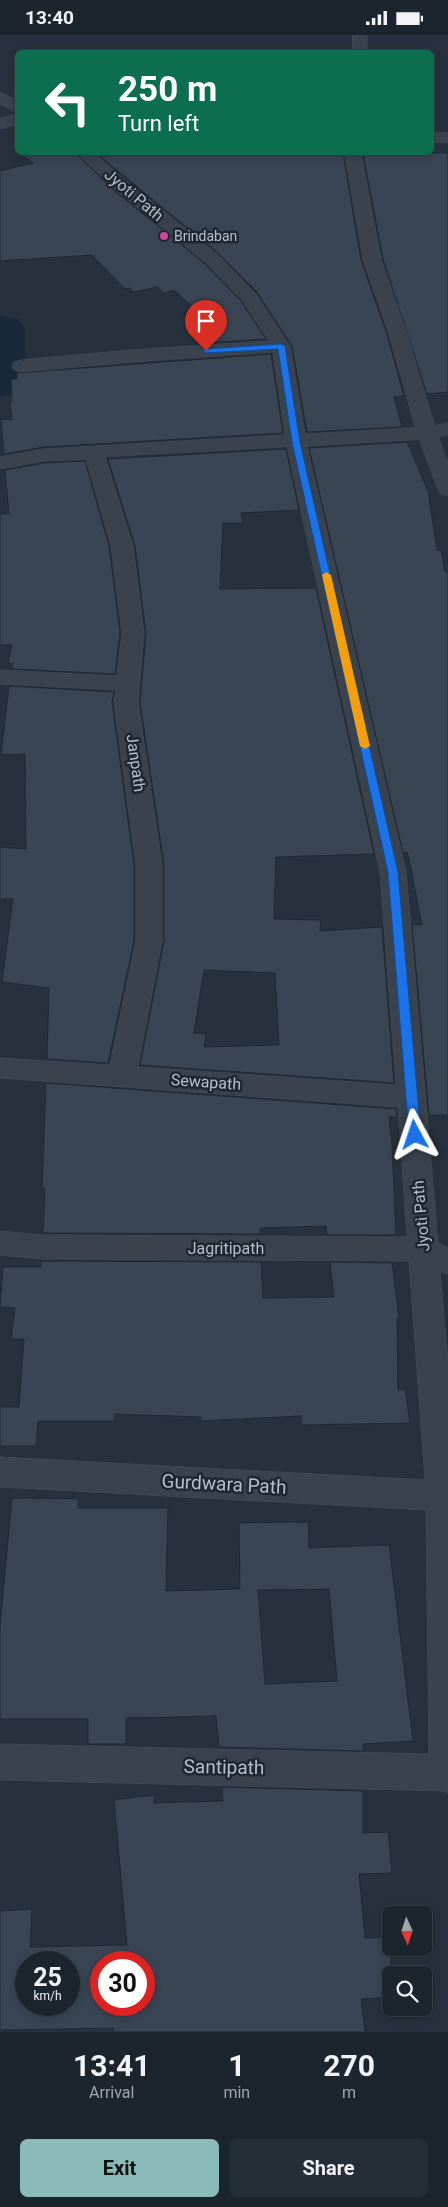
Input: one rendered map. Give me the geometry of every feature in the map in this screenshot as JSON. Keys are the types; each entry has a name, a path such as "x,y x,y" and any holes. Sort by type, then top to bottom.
{"street":[{"path":"360,35 360,50"},
{"path":"0,97 15,106"},
{"path":"0,125 15,120"},
{"path":"434,137 448,138"},
{"name":"Jyoti Path","path":"86,155 211,258 249,297 281,346 296,442 393,872 411,1097 436,1256 445,1497 448,1774"},
{"path":"354,155 372,259 398,334 427,433 448,489"},
{"path":"21,366 130,356 281,346"},
{"path":"0,463 44,455 296,442 427,433 448,429"},
{"name":"Janpath","path":"94,453 122,547 133,633 126,702 149,865 149,941 122,1076"},
{"path":"0,677 128,684"},
{"name":"Sewapath","path":"0,1068 411,1097"},
{"name":"Jagritipath","path":"0,1243 42,1247 436,1256"},
{"name":"Gurdwara Path","path":"0,1472 445,1497"},
{"name":"Santipath","path":"0,1762 448,1774"}],"building":[{"path":"434,153 448,153 448,392 427,394 383,259 363,155 434,155"},
{"path":"21,155 77,155 117,193 204,263 241,301 266,339 202,343 196,310 174,290 164,293 157,287 134,292 130,288 125,289 92,255 0,261 0,171 34,163"},
{"path":"98,155 343,155 361,260 387,335 404,396 394,397 402,427 307,432 292,346 257,292 218,253"},
{"path":"271,354 283,433 44,447 4,454 1,419 12,420 10,402 12,401 11,379 17,379 17,373"},
{"path":"407,442 428,491 437,550 441,550 445,572 448,572 448,1115 429,1115 412,925 422,925 409,859 407,852 403,853 309,448"},
{"path":"286,449 299,510 241,513 243,523 223,523 220,589 316,588 374,854 276,857 274,919 321,920 320,931 382,927 394,1083 140,1065 164,941 164,865 140,702 146,633 135,546 108,459","holes":["204,970 275,973 279,1045 204,1047 206,1034 194,1033"]},
{"path":"85,461 109,546 120,633 115,674 12,669 13,664 8,663 12,645 0,645 0,514 9,514 5,470 44,463"},
{"path":"9,686 114,692 112,702 134,865 134,941 108,1063 47,1059 49,988 2,982 13,899 0,899 0,847 26,849 25,754 1,755"},
{"path":"46,1083 396,1109 397,1117 389,1117 396,1235 327,1235 326,1226 260,1228 260,1234 43,1233 45,1188 42,1188"},
{"path":"41,1261 261,1262 263,1298 334,1297 330,1262 392,1263 399,1317 397,1318 398,1390 405,1389 410,1423 301,1425 301,1416 201,1421 201,1417 115,1414 114,1421 38,1421 36,1446 0,1446 0,1407 19,1407 24,1339 11,1339 15,1308 0,1307 3,1267 41,1267"},
{"path":"12,1498 78,1499 78,1508 168,1508 166,1591 240,1589 239,1523 308,1522 309,1548 389,1545 413,1741 363,1744 363,1751 219,1747 216,1716 126,1718 126,1744 88,1744 88,1719 0,1719 0,1626","holes":["329,1589 337,1681 265,1684 258,1590"]},
{"path":"222,1787 363,1791 363,1833 388,1832 392,1873 359,1874 365,1938 382,1937 382,1956 391,1956 391,1966 382,1966 382,1998 361,1999 365,2032 113,2032 113,2028 0,2030 0,1911 32,1909 30,1947 127,1945 114,1800 154,1795 154,1803 223,1801"}],"waterway":[{"path":"0,330 0,382"}],"slow traffic":[{"path":"326,575 365,746"}],"place":[{"name":"Brindaban","path":"164,236"}],"route":[{"path":"206,351 281,346 296,442 393,872 415,1135"}]}
